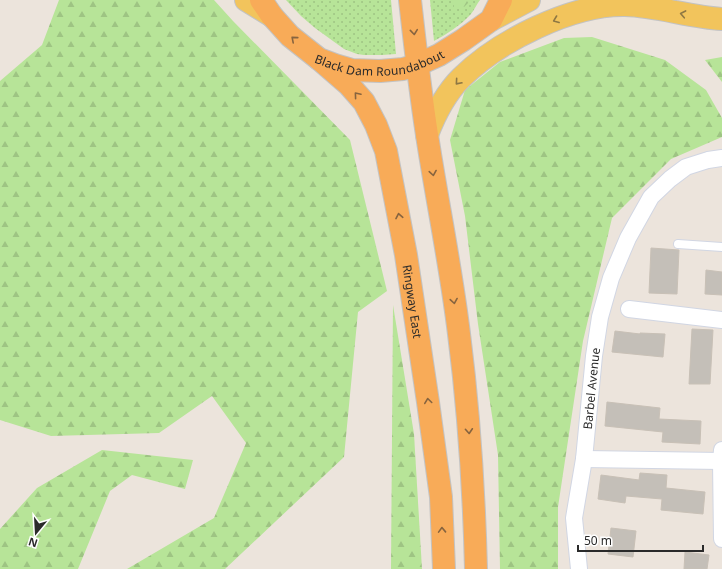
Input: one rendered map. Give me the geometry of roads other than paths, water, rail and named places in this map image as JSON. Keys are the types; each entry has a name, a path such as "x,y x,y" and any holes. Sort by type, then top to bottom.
{"highway":[{"path":"410,0 427,135 459,334 471,455 476,569"},
{"name":"Black Dam Roundabout","path":"266,8 290,36 319,59 352,70 368,71 393,70 417,65 439,55 491,20 501,0"},
{"name":"Ringway East","path":"319,59 349,85 364,102 376,125 386,150 406,255 428,402 441,497 444,569"}],"main road":[{"path":"246,0 266,8"},
{"path":"491,20 529,0"},
{"path":"427,135 438,109 456,84 466,74 487,56 506,44 550,22 578,12 608,6 624,5 654,8 694,16 722,19"}],"street":[{"name":"Barbel Avenue","path":"579,569 574,518 584,459 594,356 600,317 611,278 628,238 651,197 670,179 686,167 708,160 722,158"},
{"path":"629,309 722,320"},
{"path":"584,459 722,456 722,539"}],"lane":[{"path":"678,244 722,247"}]}
